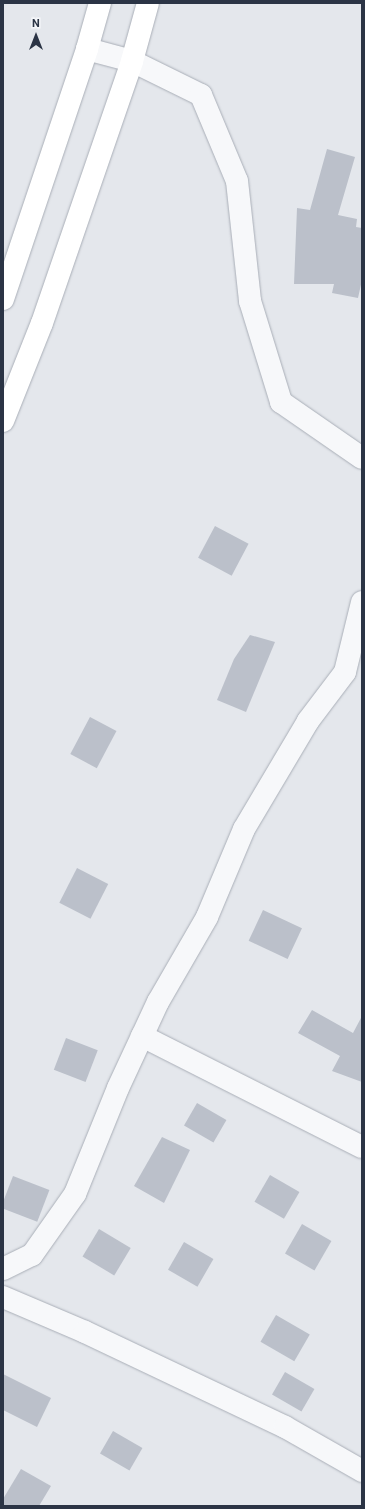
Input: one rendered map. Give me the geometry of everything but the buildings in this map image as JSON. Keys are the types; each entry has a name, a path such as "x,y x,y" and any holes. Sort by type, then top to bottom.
{"main road":[{"path":"3,299 87,49 100,3"},
{"path":"3,421 42,323 132,61 148,3"}],"street":[{"path":"87,49 132,61 201,95 236,181 250,301 281,402 362,458"},
{"path":"3,1269 32,1256 75,1194 142,1036 158,1002 207,917 244,829 308,721 345,672 362,602"},
{"path":"142,1036 362,1147"},
{"path":"3,1297 86,1332 285,1427 362,1471"}]}
